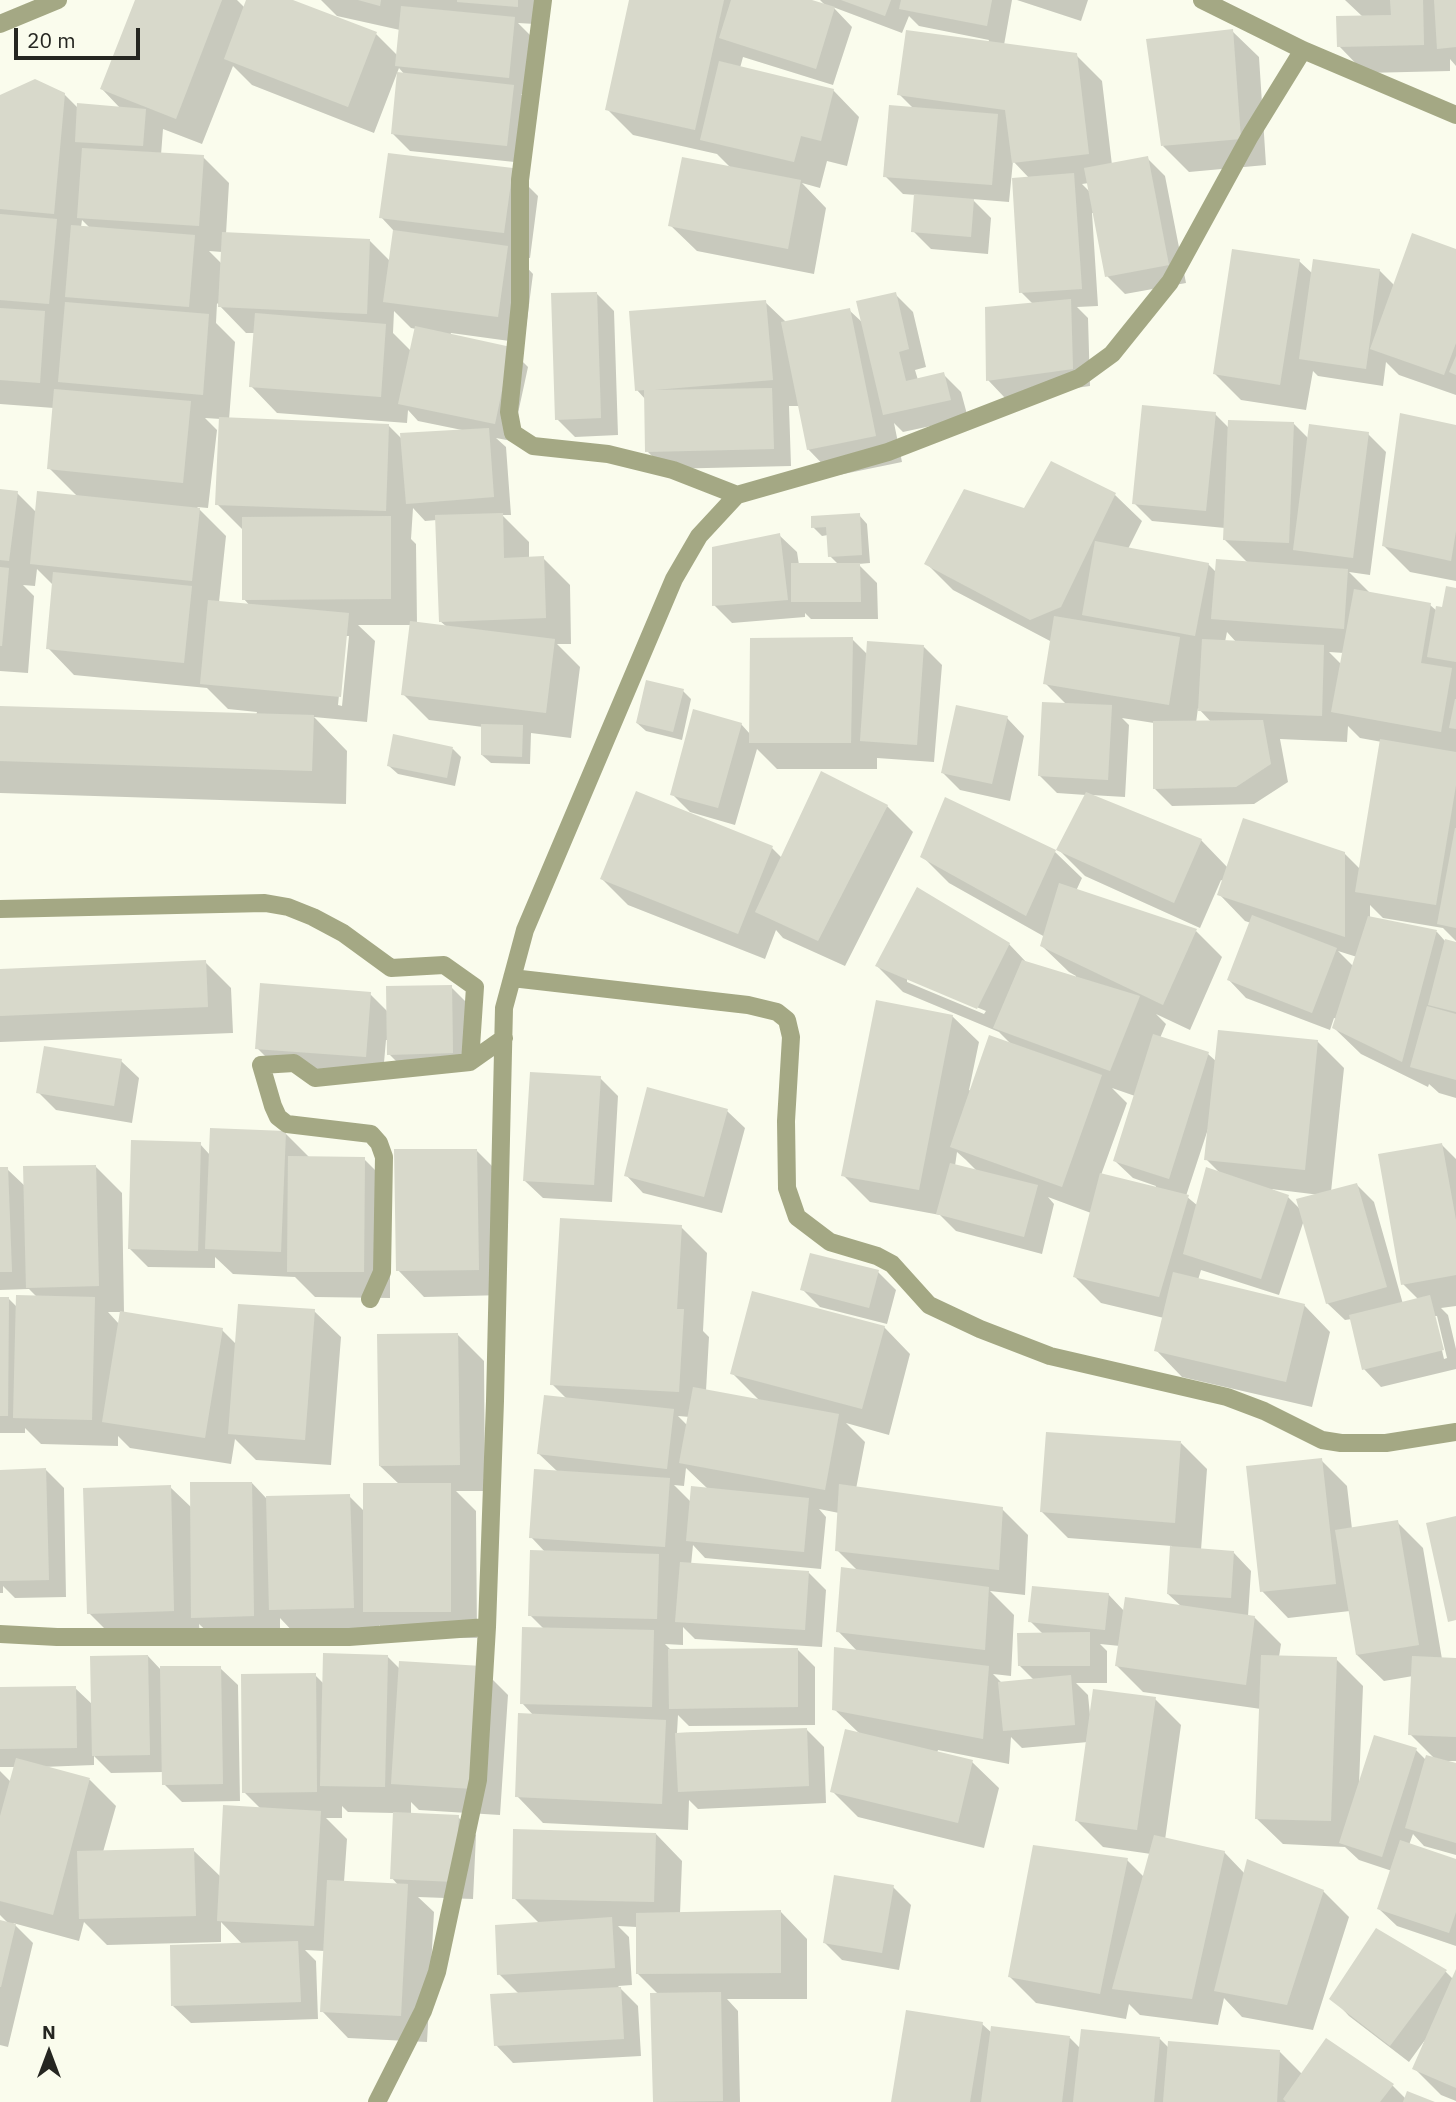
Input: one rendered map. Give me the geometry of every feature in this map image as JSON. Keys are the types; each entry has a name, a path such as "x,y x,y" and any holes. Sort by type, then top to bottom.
{"street":[{"path":"0,24 58,0"},
{"path":"543,0 520,180 520,303 509,412 513,433 533,446 608,454 673,470 737,495"},
{"path":"1202,0 1303,50 1456,115"},
{"path":"377,2102 423,2011 437,1972 478,1780 487,1627 504,1007 525,930 674,579 699,536 737,495 888,452 1079,378 1112,354 1170,282 1250,136 1303,50"},
{"path":"0,909 265,903 288,907 343,933 391,968 444,965 475,987 470,1062"},
{"path":"512,978 748,1005 777,1012 787,1020 791,1037 786,1121 787,1188 797,1217 830,1242 877,1256 892,1264 929,1305 980,1329 1050,1356 1227,1398 1264,1411 1322,1440 1341,1443 1386,1443 1456,1432"},
{"path":"370,1299 382,1272 384,1157 379,1143 371,1134 287,1124 278,1117 273,1106 261,1065 293,1063 315,1079 470,1062 504,1038"},
{"path":"0,1634 57,1637 349,1637 487,1627"}],"building":[{"path":"135,0 222,0 176,119 100,89"},
{"path":"246,0 293,0 377,32 348,107 224,59"},
{"path":"358,0 381,0 380,6"},
{"path":"518,0 518,7 457,2"},
{"path":"629,0 724,0 695,130 605,110"},
{"path":"731,0 812,0 835,7 816,69 719,38"},
{"path":"841,0 891,0 885,16"},
{"path":"901,0 992,0 987,26 899,9"},
{"path":"1390,0 1423,0 1424,45 1337,47 1336,16 1391,15"},
{"path":"1434,0 1456,0 1456,47 1437,49"},
{"path":"401,6 515,17 509,78 395,66"},
{"path":"1233,29 1241,139 1161,146 1146,39"},
{"path":"906,30 1077,53 1089,154 1012,163 1005,110 897,95"},
{"path":"719,61 834,89 821,141 801,136 794,162 700,140"},
{"path":"397,72 514,85 507,146 391,134"},
{"path":"35,79 65,93 54,214 0,209 0,95"},
{"path":"77,103 146,109 143,146 75,142"},
{"path":"889,105 998,114 992,185 883,177"},
{"path":"82,148 204,155 199,226 77,218"},
{"path":"388,153 513,168 504,233 379,218"},
{"path":"1148,156 1169,265 1105,277 1084,168"},
{"path":"682,157 801,180 788,249 668,226"},
{"path":"1074,173 1082,289 1019,293 1012,178"},
{"path":"914,194 974,199 971,237 911,232"},
{"path":"0,214 57,219 49,304 0,300"},
{"path":"71,225 195,235 189,307 65,297"},
{"path":"393,230 508,246 498,317 383,302"},
{"path":"222,232 370,239 367,314 218,307"},
{"path":"1412,233 1456,249 1456,343 1444,375 1370,349"},
{"path":"1232,249 1300,259 1280,385 1213,374"},
{"path":"1313,259 1380,269 1366,369 1299,359"},
{"path":"597,292 601,418 555,420 551,293"},
{"path":"896,292 909,349 899,352 906,381 944,372 951,400 883,415 856,301"},
{"path":"1071,299 1073,369 986,381 985,307"},
{"path":"766,300 773,380 654,390 772,388 774,449 645,452 644,390 635,391 629,311"},
{"path":"65,302 209,314 203,395 58,382"},
{"path":"0,308 45,311 40,383 0,380"},
{"path":"850,308 876,436 807,450 781,322"},
{"path":"255,313 386,324 381,397 249,387"},
{"path":"415,326 511,347 495,424 398,404"},
{"path":"1456,356 1456,375 1449,372"},
{"path":"54,389 191,401 183,483 47,469"},
{"path":"1142,405 1216,412 1206,511 1132,504"},
{"path":"1400,413 1456,425 1456,531 1451,561 1382,546"},
{"path":"219,417 389,424 386,511 215,505"},
{"path":"1228,420 1294,422 1289,543 1223,540"},
{"path":"1309,424 1369,432 1353,558 1293,550"},
{"path":"489,428 494,497 406,504 400,433"},
{"path":"1051,461 1116,493 1061,607 1030,620 924,564 964,489 1024,508"},
{"path":"0,489 18,491 9,561 0,560"},
{"path":"37,491 200,508 192,581 30,564"},
{"path":"503,513 504,558 544,556 546,618 439,622 435,515"},
{"path":"860,513 862,555 828,557 826,527 811,528 811,516"},
{"path":"391,516 391,599 242,600 242,517"},
{"path":"780,533 788,600 712,606 712,547"},
{"path":"1095,541 1209,563 1195,636 1082,615"},
{"path":"1216,559 1348,569 1344,629 1211,619"},
{"path":"791,563 860,563 861,602 791,602"},
{"path":"0,567 9,568 2,646 0,646"},
{"path":"53,572 192,586 184,663 46,649"},
{"path":"1446,586 1456,588 1456,662 1427,657 1436,606 1442,607"},
{"path":"1354,589 1431,603 1421,663 1452,668 1441,732 1331,712"},
{"path":"208,600 349,613 341,697 200,684"},
{"path":"1054,616 1180,637 1169,705 1043,684"},
{"path":"410,621 555,639 546,713 401,695"},
{"path":"853,637 851,743 749,743 750,638"},
{"path":"1202,639 1324,645 1322,716 1198,711"},
{"path":"867,641 924,645 917,745 860,741"},
{"path":"646,680 684,689 673,732 636,723"},
{"path":"1456,699 1456,729 1449,728"},
{"path":"1042,702 1112,705 1108,780 1038,776"},
{"path":"956,705 1008,716 992,784 941,773"},
{"path":"0,706 314,715 312,771 0,761"},
{"path":"693,709 742,723 718,808 670,795"},
{"path":"1263,720 1271,764 1236,787 1153,789 1153,721"},
{"path":"481,724 523,725 522,757 481,755"},
{"path":"393,734 453,747 447,778 387,766"},
{"path":"1380,739 1456,752 1456,785 1436,905 1355,892"},
{"path":"821,771 888,805 818,941 755,912"},
{"path":"636,791 773,846 738,934 600,879"},
{"path":"1086,792 1202,839 1174,903 1056,850"},
{"path":"945,797 1056,850 1026,916 920,857"},
{"path":"1243,818 1345,852 1345,937 1217,895"},
{"path":"1456,828 1456,928 1437,924"},
{"path":"1059,883 1197,929 1163,1005 1040,946"},
{"path":"917,887 1010,943 977,1009 875,966"},
{"path":"1252,915 1337,948 1312,1013 1227,980"},
{"path":"1368,916 1437,930 1402,1062 1332,1028"},
{"path":"1445,939 1456,942 1456,1012 1428,1005"},
{"path":"206,960 208,1007 0,1016 0,969"},
{"path":"1022,960 1140,996 1110,1071 993,1028"},
{"path":"260,983 371,992 366,1057 255,1049"},
{"path":"452,985 453,1053 387,1055 386,986"},
{"path":"876,1000 953,1015 919,1190 841,1176"},
{"path":"1427,1006 1456,1014 1456,1080 1410,1067"},
{"path":"1218,1030 1318,1040 1305,1170 1204,1160"},
{"path":"1153,1034 1209,1052 1169,1179 1113,1161"},
{"path":"989,1035 1102,1075 1062,1187 950,1147"},
{"path":"44,1046 122,1059 114,1106 36,1093"},
{"path":"530,1072 601,1076 594,1185 523,1181"},
{"path":"647,1087 728,1109 704,1197 624,1176"},
{"path":"210,1128 286,1131 281,1252 205,1249"},
{"path":"131,1140 201,1142 198,1251 128,1249"},
{"path":"1442,1143 1456,1220 1456,1275 1401,1285 1378,1154"},
{"path":"394,1149 477,1149 479,1270 396,1271"},
{"path":"288,1156 365,1157 364,1272 287,1272"},
{"path":"950,1163 1038,1185 1024,1237 936,1214"},
{"path":"96,1165 99,1286 26,1288 23,1166"},
{"path":"0,1167 8,1167 12,1272 0,1272"},
{"path":"1206,1167 1289,1195 1261,1279 1183,1254"},
{"path":"1100,1173 1189,1195 1159,1297 1073,1277"},
{"path":"1357,1183 1387,1287 1326,1304 1296,1199"},
{"path":"560,1218 682,1225 677,1309 684,1309 679,1392 550,1385"},
{"path":"810,1253 879,1270 869,1308 800,1290"},
{"path":"1173,1272 1305,1304 1286,1382 1154,1351"},
{"path":"752,1291 885,1326 862,1409 730,1374"},
{"path":"16,1295 95,1297 92,1420 13,1418"},
{"path":"1430,1295 1444,1350 1362,1370 1349,1315"},
{"path":"0,1297 9,1297 8,1416 0,1416"},
{"path":"238,1304 315,1309 305,1440 228,1434"},
{"path":"120,1311 223,1328 205,1438 102,1422"},
{"path":"458,1333 460,1465 379,1466 377,1334"},
{"path":"693,1387 839,1414 825,1490 679,1463"},
{"path":"544,1395 674,1409 667,1469 537,1454"},
{"path":"1046,1432 1181,1441 1175,1523 1040,1512"},
{"path":"1322,1458 1336,1584 1260,1592 1246,1466"},
{"path":"46,1468 49,1580 0,1581 0,1470"},
{"path":"534,1469 670,1478 665,1547 529,1538"},
{"path":"190,1482 252,1482 254,1616 191,1618"},
{"path":"363,1483 451,1483 451,1612 363,1612"},
{"path":"839,1484 1003,1507 999,1570 835,1551"},
{"path":"171,1485 174,1611 87,1614 83,1488"},
{"path":"691,1486 809,1498 804,1552 686,1541"},
{"path":"350,1494 354,1608 269,1610 266,1496"},
{"path":"1456,1516 1456,1620 1448,1622 1426,1523"},
{"path":"1398,1520 1419,1645 1356,1655 1335,1530"},
{"path":"1170,1546 1234,1551 1231,1598 1167,1594"},
{"path":"530,1550 659,1554 657,1619 528,1616"},
{"path":"680,1562 809,1571 805,1630 675,1622"},
{"path":"841,1567 989,1587 985,1650 836,1632"},
{"path":"1032,1586 1109,1593 1105,1630 1028,1622"},
{"path":"1125,1597 1255,1616 1246,1685 1115,1666"},
{"path":"522,1627 654,1630 652,1707 520,1704"},
{"path":"1090,1632 1090,1666 1018,1666 1017,1633"},
{"path":"834,1647 989,1666 983,1739 832,1710"},
{"path":"798,1648 798,1707 669,1709 668,1649"},
{"path":"323,1653 388,1655 385,1787 320,1786"},
{"path":"148,1655 150,1755 92,1756 90,1656"},
{"path":"1261,1655 1337,1657 1331,1821 1255,1819"},
{"path":"1412,1656 1456,1658 1456,1737 1408,1735"},
{"path":"399,1661 482,1666 474,1789 391,1784"},
{"path":"160,1666 221,1666 223,1784 162,1785"},
{"path":"316,1673 317,1792 242,1793 241,1674"},
{"path":"1071,1675 1075,1725 1003,1731 998,1682"},
{"path":"76,1686 77,1748 0,1749 0,1687"},
{"path":"1093,1689 1156,1697 1137,1830 1075,1821"},
{"path":"518,1713 666,1720 662,1804 515,1797"},
{"path":"807,1728 809,1786 678,1792 675,1733"},
{"path":"845,1729 973,1760 958,1823 830,1792"},
{"path":"1374,1735 1417,1748 1382,1857 1339,1843"},
{"path":"1426,1755 1456,1763 1456,1843 1405,1828"},
{"path":"16,1758 90,1778 53,1915 0,1901 0,1816"},
{"path":"223,1805 321,1811 314,1926 217,1921"},
{"path":"393,1812 459,1815 455,1882 390,1879"},
{"path":"513,1829 656,1833 654,1902 512,1899"},
{"path":"1154,1835 1225,1851 1192,1999 1112,1989"},
{"path":"1400,1840 1456,1859 1456,1912 1449,1933 1377,1909"},
{"path":"1033,1845 1128,1858 1100,1994 1008,1977"},
{"path":"194,1848 196,1916 79,1919 77,1851"},
{"path":"1247,1859 1324,1890 1287,2005 1214,1991"},
{"path":"834,1875 894,1885 882,1953 823,1943"},
{"path":"327,1880 408,1884 401,2016 320,2012"},
{"path":"781,1910 781,1973 636,1974 636,1913"},
{"path":"612,1917 615,1968 497,1975 495,1925"},
{"path":"0,1920 16,1924 1,1987 0,1987"},
{"path":"1376,1928 1447,1970 1390,2046 1329,1999"},
{"path":"298,1941 301,2002 171,2006 170,1945"},
{"path":"1456,1969 1456,2088 1412,2069"},
{"path":"621,1987 624,2039 494,2046 490,1994"},
{"path":"721,1992 723,2101 653,2102 650,1993"},
{"path":"906,2010 983,2022 970,2102 891,2102"},
{"path":"991,2026 1070,2036 1062,2102 981,2102"},
{"path":"1081,2029 1160,2037 1154,2102 1073,2102"},
{"path":"1326,2038 1394,2084 1380,2102 1286,2102 1283,2099"},
{"path":"1168,2041 1280,2050 1277,2102 1163,2102"},
{"path":"1407,2091 1435,2102 1403,2102"}]}
